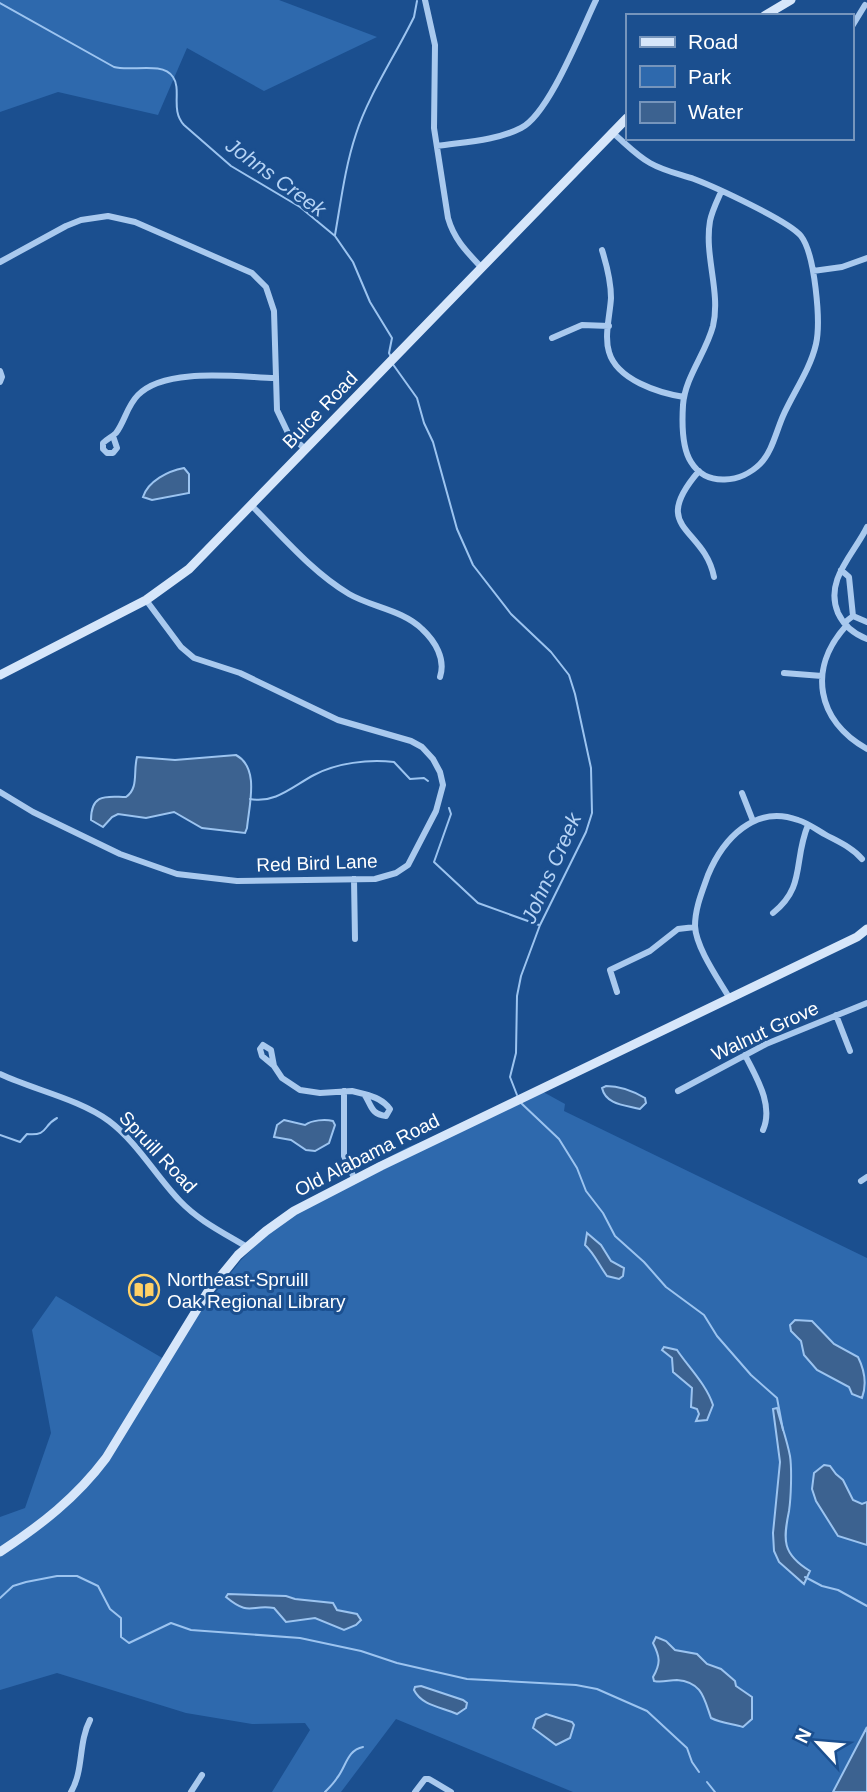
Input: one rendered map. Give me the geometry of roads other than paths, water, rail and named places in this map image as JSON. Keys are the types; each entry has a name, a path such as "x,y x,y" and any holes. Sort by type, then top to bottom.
{"main road":[{"path":"767,14 791,0"},
{"name":"Buice Road","path":"0,675 146,600 189,569 626,119"},
{"name":"Old Alabama Road","path":"0,1552 53,1516 89,1480 106,1458 207,1293 247,1247 294,1211 535,1091 857,937 867,929"}],"street":[{"path":"425,0 435,45 433,118 436,146 451,229 461,247 481,267"},
{"path":"436,146 508,134 534,119 545,103 596,0"},
{"path":"853,24 864,4"},
{"path":"613,133 651,164 721,192 795,230 807,247 813,271 818,329 816,345 767,455 753,470 733,479 715,479 699,471 691,463 686,448 683,417 684,397 714,323 715,298 709,228 712,212 721,192"},
{"path":"0,262 80,220 108,216 135,222 242,267 261,281 270,295 274,311 275,402 288,433 306,450"},
{"path":"602,250 611,285 608,351 619,369 656,390 684,397"},
{"path":"813,271 842,267 867,258"},
{"path":"552,338 582,325 609,326"},
{"path":"0,372 0,382"},
{"path":"113,436 137,396 159,381 178,377 275,378"},
{"path":"699,471 681,497 678,516 682,527 707,555 714,576"},
{"path":"252,506 337,586 360,600 421,627 438,651 442,673 432,671"},
{"path":"867,527 841,570 834,592 835,605 845,625 867,639"},
{"path":"841,570 849,578 853,616 829,648 822,676 823,693 832,718 849,738 867,749"},
{"name":"Red Bird Lane","path":"0,792 33,812 120,854 177,874 237,881 354,879 388,876 411,861 436,811 442,791 440,772 422,747 411,741 338,720 240,673 194,658 181,647 146,600"},
{"path":"853,616 867,622"},
{"path":"784,673 822,676"},
{"path":"742,793 753,821"},
{"path":"730,999 695,927 698,901 717,854 736,831 753,821 782,816 808,825 854,851 862,859"},
{"path":"772,913 792,894 800,847 808,825"},
{"path":"354,879 355,939"},
{"path":"617,992 610,970 650,951 678,929 695,927"},
{"name":"Walnut Grove","path":"678,1091 787,1034 867,1003"},
{"path":"836,1015 850,1051"},
{"path":"745,1055 763,1091 766,1117 762,1130"},
{"path":"274,1066 282,1078 300,1090 364,1094"},
{"name":"Spruill Road","path":"0,1074 92,1111 109,1121 182,1203 202,1220 247,1247"},
{"path":"344,1091 344,1156 355,1180"},
{"path":"71,1792 78,1778 82,1742 90,1720"},
{"path":"191,1792 202,1775"},
{"path":"415,1792 425,1779 451,1792"}],"water":[{"path":"184,468 189,474 189,493 152,500 143,497 149,486 159,478"},
{"path":"236,755 243,761 251,778 251,798 245,833 202,828 174,812 146,818 118,814 103,827 91,820 97,800 126,797 133,789 137,757 175,760"},
{"path":"606,1086 631,1091 645,1098 646,1103 640,1109 612,1101 604,1094 602,1088"},
{"path":"284,1120 305,1125 330,1120 335,1125 329,1143 315,1151 306,1150 291,1140 274,1137 277,1125"},
{"path":"587,1233 601,1245 611,1261 624,1268 623,1276 619,1279 607,1276 585,1245"},
{"path":"795,1320 812,1321 834,1344 858,1357 864,1378 862,1398 852,1394 849,1387 817,1370 804,1355 801,1341 791,1331 790,1325"},
{"path":"664,1347 677,1350 706,1390 713,1405 707,1420 696,1421 699,1414 697,1409 691,1407 692,1388 673,1372 672,1358 662,1350"},
{"path":"777,1408 791,1462 787,1546 794,1559 810,1571 804,1584 779,1562 774,1551 773,1533 780,1462 773,1409"},
{"path":"824,1465 830,1466 843,1480 853,1500 862,1504 867,1502 867,1545 838,1536 816,1501 812,1489 814,1473"},
{"path":"228,1594 286,1596 333,1603 337,1610 357,1614 361,1620 344,1630 315,1618 286,1622 274,1608 240,1607 226,1597"},
{"path":"656,1637 666,1641 675,1650 697,1654 707,1664 721,1669 735,1681 736,1686 752,1697 752,1719 743,1727 715,1720 711,1718 701,1692 692,1684 677,1680 654,1681 659,1660 653,1643"},
{"path":"421,1686 463,1700 467,1703 466,1708 457,1714 427,1703 414,1690 415,1687"},
{"path":"546,1714 572,1722 574,1725 570,1738 556,1745 533,1728 536,1719"},
{"path":"867,1727 867,1792 833,1792"}],"waterway":[{"path":"335,235 346,171 356,134 375,90 414,17 417,1"},
{"name":"Johns Creek","path":"0,3 114,67 154,68 168,72 177,88 178,113 184,125 231,166 300,207 335,236 353,262 370,302 392,338 389,353 391,357"},
{"name":"Johns Creek","path":"392,363 417,398 433,442 457,529 473,565 511,614 551,652 569,675 591,768 592,813 586,832 540,925 521,976 517,996 516,1053 510,1077 517,1095"},
{"path":"250,799 276,797 323,771 363,762 394,762 410,779 424,778 428,781"},
{"path":"449,808 451,814 434,862 478,903 539,925"},
{"name":"Johns Creek","path":"521,1103 559,1139 577,1168 586,1191 603,1213 615,1236 644,1262 666,1287 704,1315 717,1336 751,1375 777,1398 783,1430"},
{"path":"0,1135 20,1142 27,1134 42,1132 57,1118"},
{"path":"0,1598 13,1586 26,1582 57,1576 77,1576 98,1586 110,1609 121,1618 121,1637 129,1643 171,1623 191,1630 300,1638 467,1679 576,1685 597,1689 647,1711 687,1748 699,1772"},
{"name":"Johns Creek","path":"805,1577 822,1586 838,1590 867,1606"},
{"path":"325,1792 336,1780 350,1755 363,1747"},
{"path":"707,1782 715,1792"}],"place":[{"name":"Northeast-Spruill Oak Regional Library","path":"144,1290"}]}
